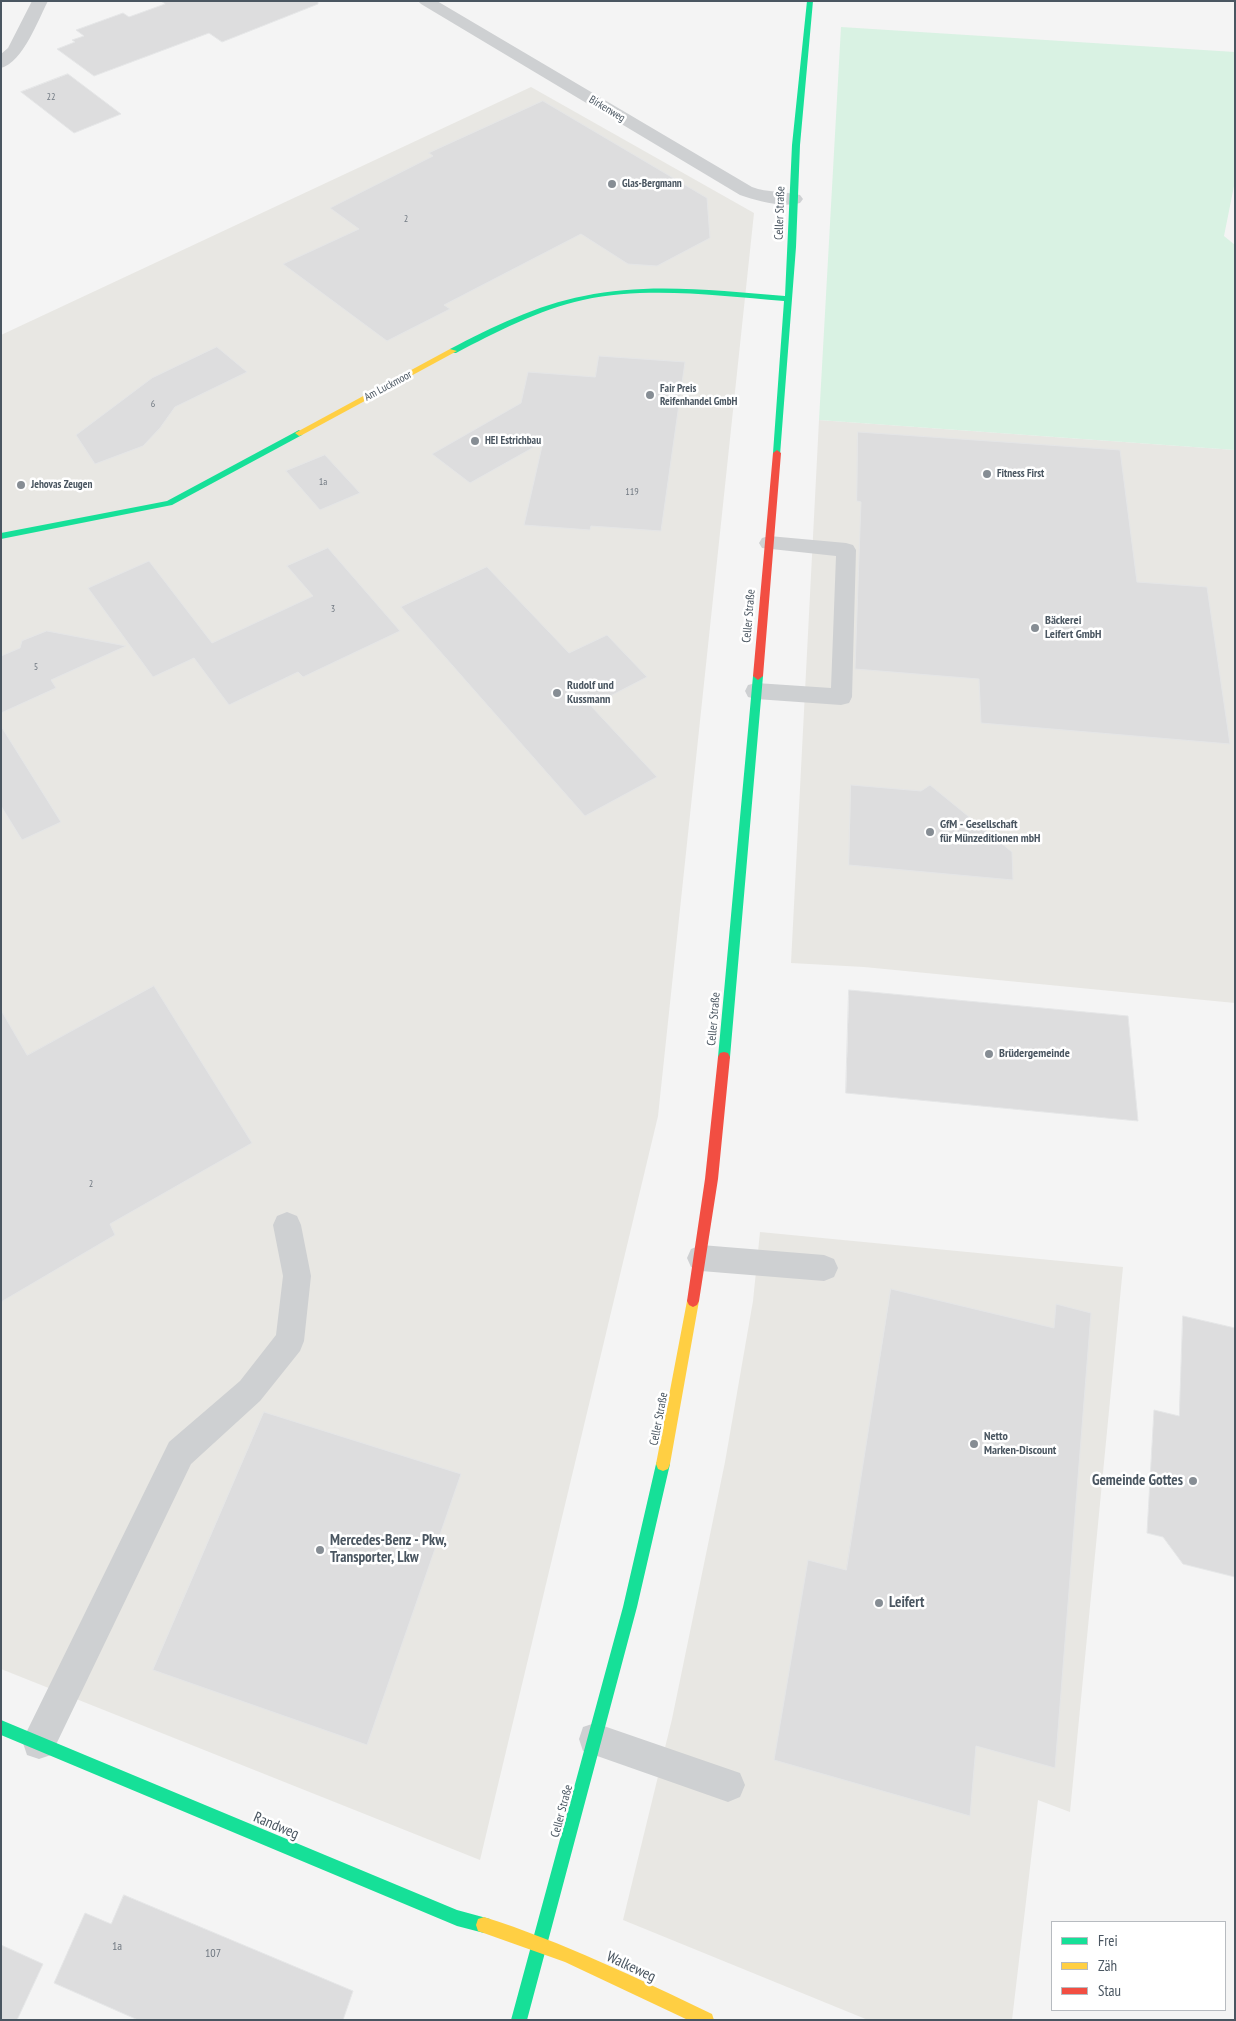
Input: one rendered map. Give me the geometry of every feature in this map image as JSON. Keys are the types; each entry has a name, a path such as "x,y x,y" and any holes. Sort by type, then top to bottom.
{"street":[{"path":"1,63 15,50 40,1"},
{"name":"Birkenweg","path":"426,1 746,191 764,197 794,200"},
{"name":"Celler Straße","path":"519,2020 630,1607 670,1439 701,1258 719,1117 769,543 788,299 800,97 810,1"},
{"name":"Am Luckmoor","path":"1,536 169,503 456,349 532,314 583,298 642,291 706,293 788,299"},
{"name":"Randweg","path":"1,1727 457,1918 489,1926 540,1946"},
{"name":"Walkeweg","path":"540,1946 593,1966 706,2020"}],"lane":[{"path":"756,691 842,697 846,550 769,543"},
{"path":"39,1743 180,1453 250,1391 290,1341 297,1276 287,1225"},
{"path":"701,1258 824,1268"},
{"path":"595,1739 728,1785"}],"shaded area":[{"path":"531,87 754,213 658,1116 480,1860 1,1669 1,335"},
{"path":"819,420 1235,450 1235,1003 864,967 791,963"},
{"path":"760,1232 1123,1267 1070,1812 1038,1800 1012,2020 868,2020 623,1920 672,1719 725,1462 753,1301"}],"green space":[{"path":"841,27 1235,52 1235,181 1224,236 1235,245 1235,450 819,420"}],"building":[{"path":"161,1 318,1 318,4 222,42 209,33 94,76 57,49 75,42 72,40 84,36 76,30 123,13 129,17 165,4"},
{"path":"68,74 121,114 74,133 21,92"},
{"path":"543,101 707,198 710,238 657,266 628,264 581,234 444,305 450,309 387,341 283,264 359,229 330,208 433,156 429,153"},
{"path":"217,347 247,372 175,407 160,428 143,446 95,464 76,435 152,378"},
{"path":"599,356 685,362 661,531 591,526 590,530 524,525 543,442 470,483 432,454 521,403 528,372 595,377"},
{"path":"858,432 1120,450 1137,582 1207,587 1230,744 981,723 979,679 855,669 861,502 857,501"},
{"path":"325,455 360,493 320,510 286,471"},
{"path":"328,548 400,631 303,677 298,672 229,705 194,658 153,677 88,588 149,561 212,643 313,596 287,566"},
{"name":"Rudolf und Kussmann","path":"487,567 569,653 607,635 647,677 591,706 657,777 585,816 401,607"},
{"path":"47,631 126,646 51,680 56,688 1,713 1,656 20,648 22,641"},
{"path":"1,726 61,822 22,840 1,806"},
{"name":"GfM - Gesellschaft für Münzeditionen mbH","path":"851,785 921,791 930,785 1012,852 1013,880 849,865"},
{"path":"154,986 252,1143 110,1224 115,1235 1,1302 1,1010 27,1055"},
{"name":"Brüdergemeinde","path":"849,990 1128,1016 1138,1121 846,1093"},
{"name":"Netto Marken-Discount","path":"891,1289 1054,1328 1056,1304 1091,1313 1055,1768 976,1746 970,1816 774,1760 808,1560 846,1570"},
{"name":"Gemeinde Gottes","path":"1183,1316 1235,1328 1235,1577 1183,1564 1163,1537 1147,1533 1154,1410 1179,1416"},
{"name":"Mercedes-Benz - Pkw, Transporter, Lkw","path":"264,1412 461,1474 367,1745 153,1670"},
{"path":"124,1895 353,1991 343,2020 138,2020 54,1983 85,1913 111,1924"},
{"path":"1,1945 43,1964 17,2020 1,2020"}],"traffic: fast":[{"path":"777,453 792,247 796,145 810,1"},
{"path":"453,351 500,327 533,313 567,302 608,294 685,291 788,299"},
{"path":"1,536 169,503 299,433"},
{"path":"724,1057 758,676"},
{"path":"519,2020 630,1607 663,1464"},
{"path":"1,1727 457,1918 484,1925"}],"traffic: slow":[{"path":"299,433 453,351"},
{"path":"663,1464 693,1301"},
{"path":"484,1925 569,1955 706,2020"}],"traffic: jam":[{"path":"758,676 777,453"},
{"path":"693,1301 712,1179 724,1057"}],"place":[{"name":"Glas-Bergmann","path":"612,184"},
{"name":"Fair Preis Reifenhandel GmbH","path":"650,395"},
{"name":"HEI Estrichbau","path":"475,441"},
{"name":"Fitness First","path":"987,474"},
{"name":"Jehovas Zeugen","path":"21,485"},
{"name":"Bäckerei Leifert GmbH","path":"1035,628"},
{"name":"Rudolf und Kussmann","path":"557,693"},
{"name":"GfM - Gesellschaft für Münzeditionen mbH","path":"930,832"},
{"name":"Brüdergemeinde","path":"989,1054"},
{"name":"Netto Marken-Discount","path":"974,1444"},
{"name":"Gemeinde Gottes","path":"1193,1481"},
{"name":"Mercedes-Benz - Pkw, Transporter, Lkw","path":"320,1550"},
{"name":"Leifert","path":"879,1603"}]}
